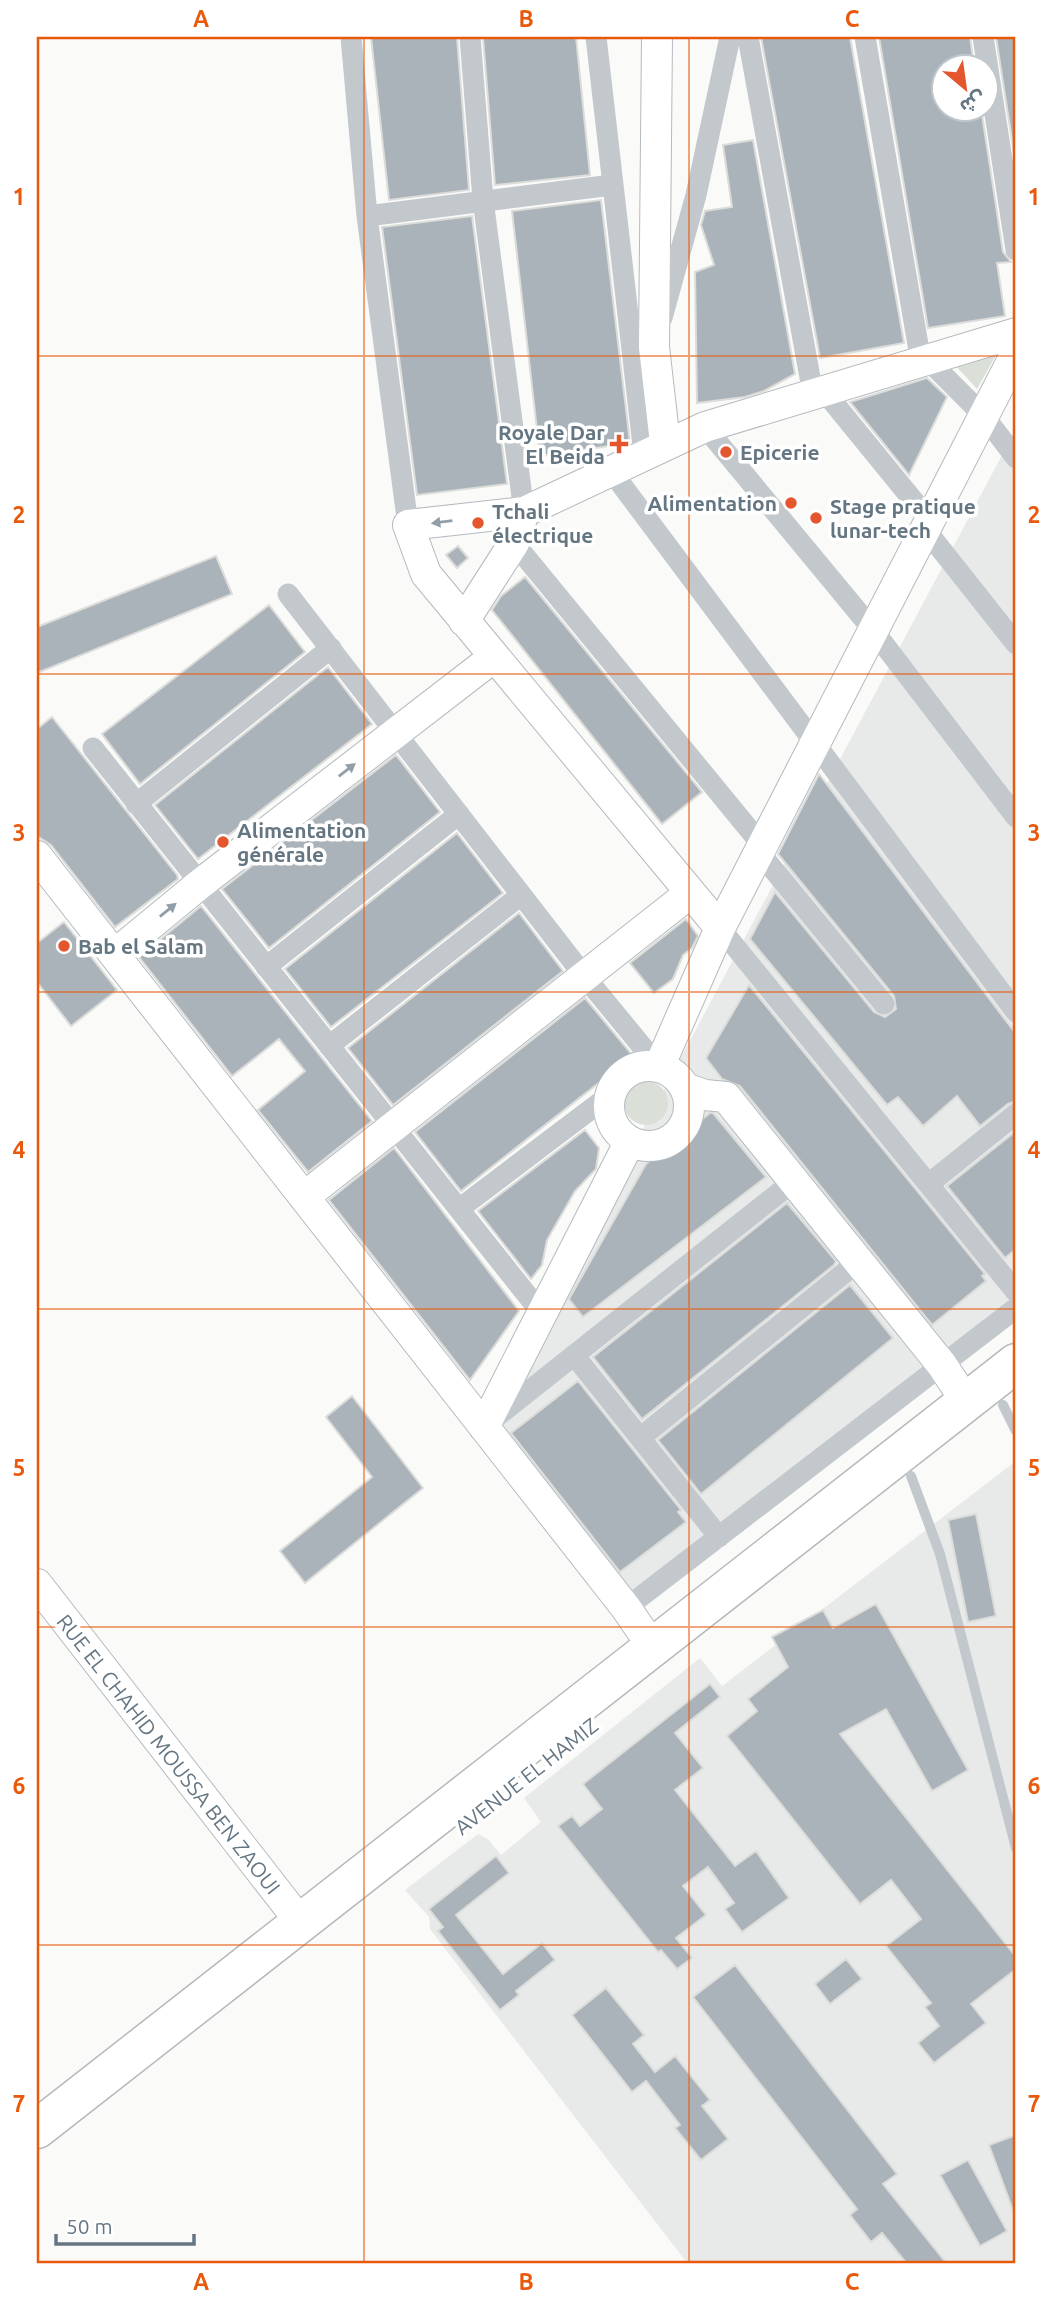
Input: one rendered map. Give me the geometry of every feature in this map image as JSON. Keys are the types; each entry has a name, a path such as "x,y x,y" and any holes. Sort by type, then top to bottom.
{"highway":[{"path":"37,2129 654,1649 1000,1408 1016,1363"},
{"name":"AVENUE EL HAMIZ","path":"37,2158 1000,1408"}],"street":[{"path":"351,37 367,216 408,526 426,574 930,1183 1016,1292"},
{"path":"464,621 514,543 524,512 483,200 470,37"},
{"path":"596,37 612,185 655,449"},
{"path":"655,449 657,37"},
{"path":"654,347 696,195 730,37"},
{"path":"748,37 819,393 928,525 1016,645"},
{"path":"864,37 924,361 984,416 1016,458"},
{"path":"983,37 1016,250"},
{"path":"367,216 612,185"},
{"path":"408,526 524,512 705,427 1016,333"},
{"path":"659,1067 720,928 1016,353"},
{"path":"705,427 873,630 1016,817"},
{"path":"612,472 1016,1012"},
{"path":"514,543 884,1004"},
{"path":"288,594 584,977 659,1067"},
{"path":"136,804 331,648"},
{"path":"115,954 200,884 494,657"},
{"path":"93,748 543,1315"},
{"path":"266,967 459,814"},
{"path":"37,856 626,1608 654,1649"},
{"path":"304,1196 689,894"},
{"path":"329,1046 521,895"},
{"path":"459,1209 611,1094 619,1080 631,1070 645,1066 659,1067 671,1072 685,1088 689,1102 688,1116 676,1135 658,1145 643,1146 621,1135 610,1115 611,1094"},
{"path":"685,1088 705,1095 726,1097 942,1365 1000,1408"},
{"path":"930,1183 1016,1114"},
{"path":"484,1427 630,1141"},
{"path":"484,1427 794,1181"},
{"path":"640,1438 859,1261"},
{"path":"626,1608 1016,1308"},
{"path":"574,1355 719,1537"},
{"name":"RUE EL CHAHID MOUSSA BEN ZAOUI","path":"37,1584 302,1924"}],"lane":[{"path":"911,1476 944,1567 1016,1848"}],"shaded area":[{"path":"996,355 977,389 952,362"},
{"path":"1016,429 1016,1296 626,1608 484,1427"},
{"path":"646,1081 661,1088 668,1103 661,1118 646,1125 631,1118 624,1103 631,1088"},
{"path":"1016,1461 1016,2264 688,2264 430,1929 429,1917 405,1890 478,1834 489,1840 501,1855 541,1822 524,1798 700,1658 722,1686"}],"building":[{"path":"371,37 457,37 469,190 389,200"},
{"path":"483,37 576,37 590,175 495,185"},
{"path":"761,37 850,37 904,343 820,358"},
{"path":"879,37 970,37 972,52 930,52 930,122 983,122 1003,252 1011,262 997,263 1005,316 928,328"},
{"path":"996,37 1016,37 1016,166 1000,52"},
{"path":"753,140 795,374 764,391 745,397 697,403 695,272 714,265 701,225 705,211 732,207 723,145"},
{"path":"601,200 630,443 540,456 512,211"},
{"path":"472,216 507,484 417,495 382,227"},
{"path":"927,378 947,397 909,475 850,402"},
{"path":"458,546 468,558 457,568 446,555"},
{"path":"216,556 232,594 37,673 37,627"},
{"path":"525,577 702,792 662,824 492,610 501,596"},
{"path":"269,605 305,652 140,784 102,734"},
{"path":"328,667 372,724 198,859 155,805"},
{"path":"52,717 177,875 178,879 115,927 51,845 37,836 37,729"},
{"path":"396,755 440,812 269,948 222,889"},
{"path":"819,774 1016,1034 1016,1101 980,1126 957,1096 923,1126 898,1097 887,1105 750,939 775,892 874,1012 885,1017 896,1009 894,996 778,854"},
{"path":"457,833 503,893 331,1027 285,969"},
{"path":"201,906 372,1121 308,1172 258,1110 305,1071 279,1039 232,1076 139,957"},
{"path":"519,913 563,971 393,1105 348,1048"},
{"path":"686,919 698,936 692,948 683,955 673,979 654,993 630,963"},
{"path":"64,922 117,990 71,1026 37,982 37,943"},
{"path":"749,985 985,1274 982,1276 986,1281 932,1325 740,1086 722,1079 706,1058"},
{"path":"585,998 633,1056 461,1191 415,1132"},
{"path":"713,1113 766,1177 583,1317 569,1299 646,1164"},
{"path":"585,1130 599,1148 596,1169 575,1191 547,1240 542,1265 531,1279 478,1211"},
{"path":"1016,1131 1016,1249 1005,1258 947,1186"},
{"path":"394,1148 519,1311 470,1380 329,1200"},
{"path":"787,1203 836,1261 834,1265 642,1419 593,1357"},
{"path":"850,1285 893,1338 701,1494 658,1440"},
{"path":"578,1381 681,1510 678,1512 686,1522 620,1572 511,1433"},
{"path":"352,1396 423,1488 305,1583 280,1551 372,1477 326,1417"},
{"path":"976,1514 996,1616 968,1622 948,1520"},
{"path":"876,1604 968,1770 932,1791 886,1709 840,1734 1016,1957 1016,1969 971,2004 986,2023 934,2063 918,2043 939,2026 925,2007 931,2003 886,1946 921,1919 891,1880 860,1904 727,1736 757,1711 748,1699 788,1667 772,1637 823,1610 833,1628"},
{"path":"710,1684 720,1697 675,1733 703,1768 675,1790 735,1866 756,1851 789,1898 742,1932 725,1909 734,1903 708,1867 683,1886 706,1915 676,1938 692,1958 677,1969 661,1950 658,1952 558,1826 572,1816 580,1826 602,1809 583,1784"},
{"path":"496,1856 509,1873 456,1915 503,1974 542,1943 555,1960 516,1991 519,1995 500,2010 438,1931 443,1927 429,1909"},
{"path":"846,1959 862,1979 830,2004 815,1984"},
{"path":"735,1965 897,2174 883,2184 947,2264 907,2264 882,2233 871,2242 850,2215 857,2209 693,1997"},
{"path":"606,1988 644,2035 633,2044 655,2072 675,2056 710,2100 702,2106 728,2139 701,2160 675,2128 680,2125 646,2081 632,2092 572,2015"},
{"path":"1016,2135 1016,2213 1014,2213 989,2145"},
{"path":"968,2160 1007,2231 980,2246 940,2175"}],"place":[{"name":"Royale Dar El Beida","path":"619,444"},
{"name":"Epicerie","path":"726,452"},
{"name":"Alimentation","path":"791,503"},
{"name":"Stage pratique lunar-tech","path":"816,518"},
{"name":"Tchali électrique","path":"478,523"},
{"name":"Alimentation générale","path":"223,842"},
{"name":"Bab el Salam","path":"64,946"}]}
